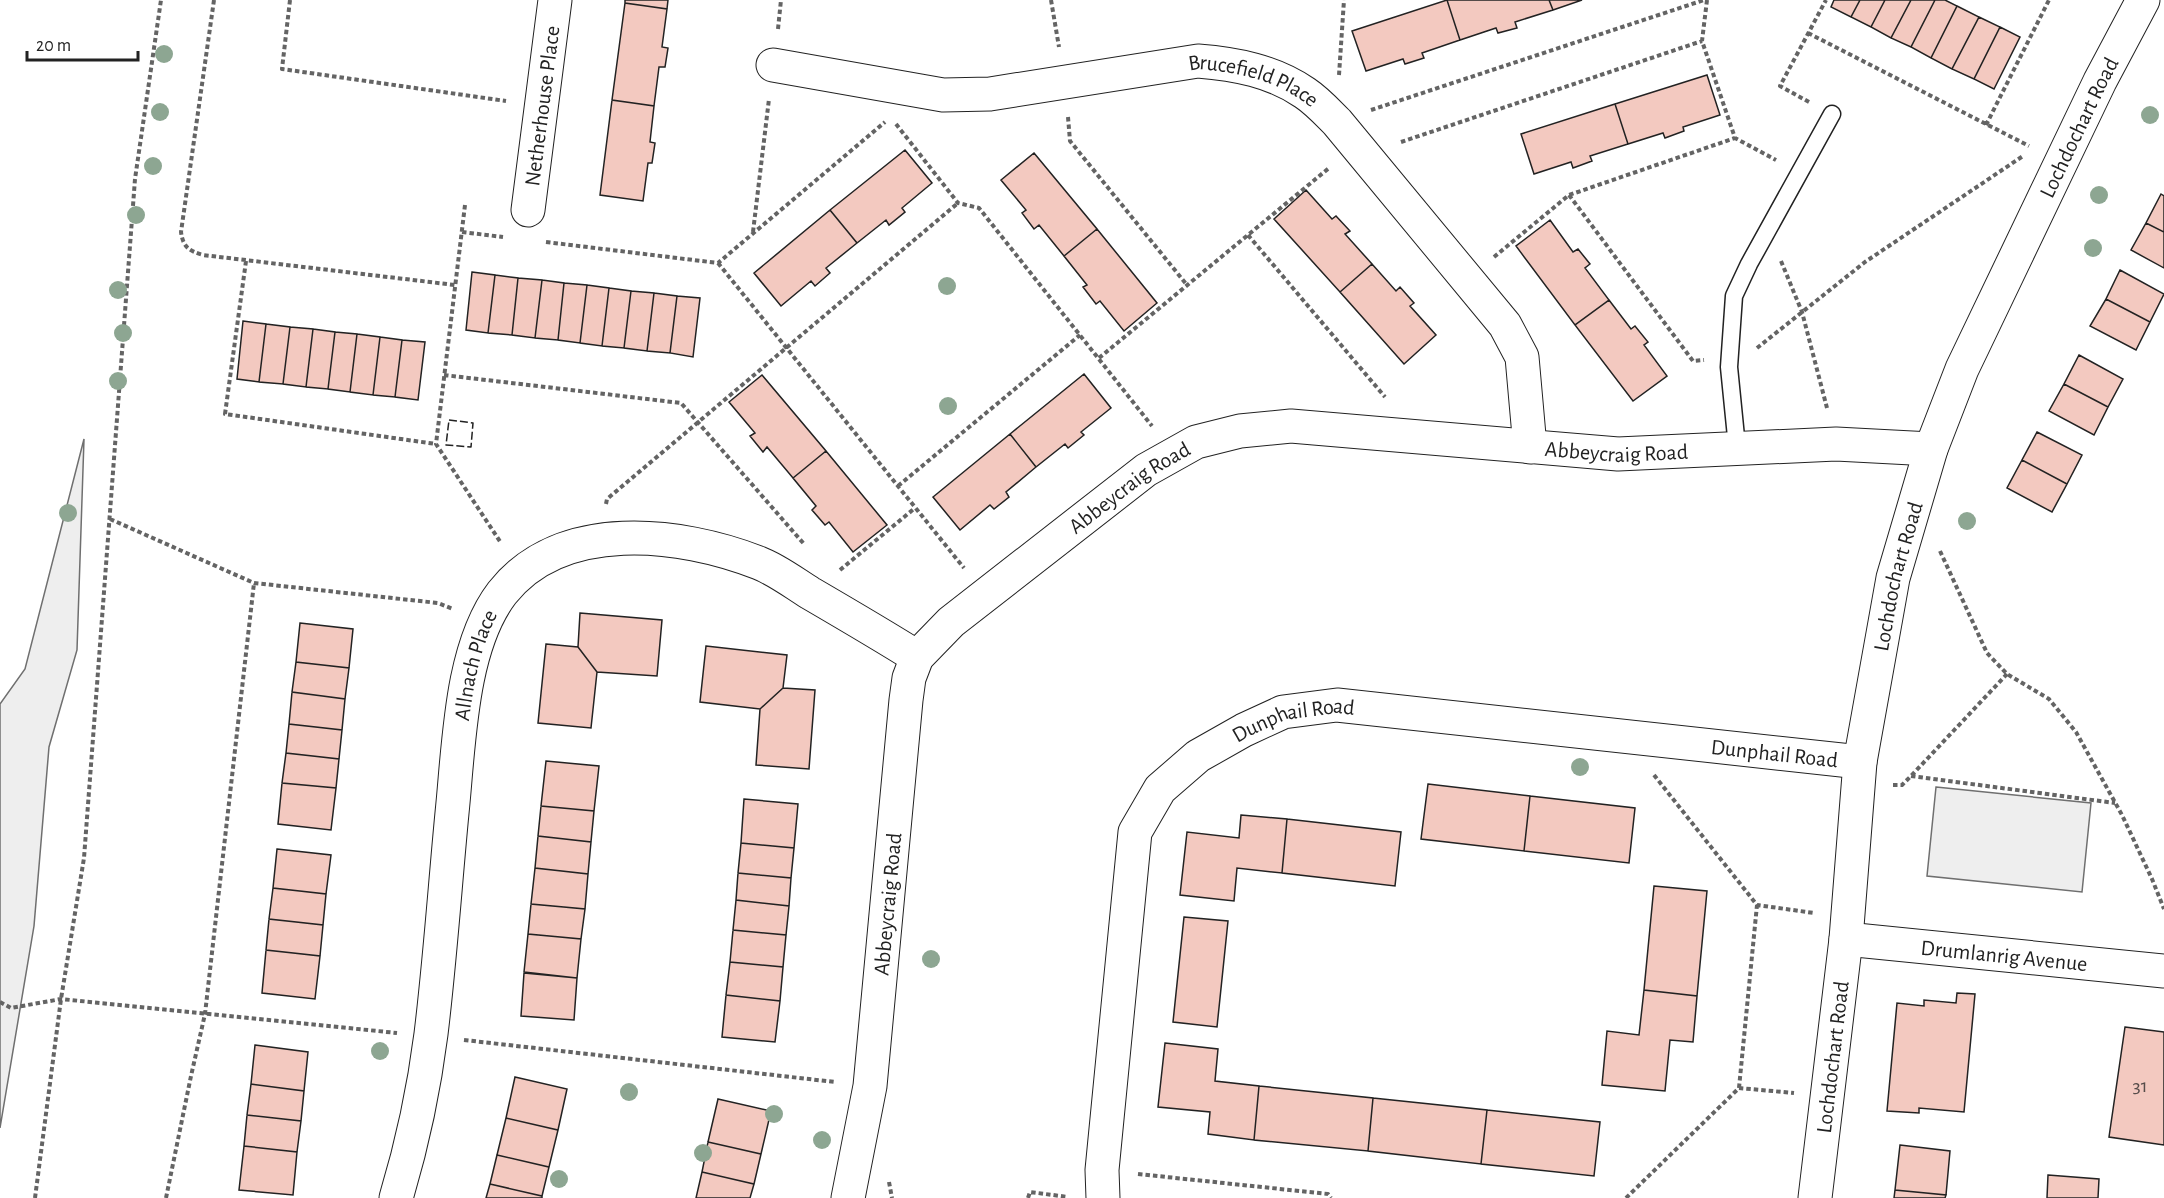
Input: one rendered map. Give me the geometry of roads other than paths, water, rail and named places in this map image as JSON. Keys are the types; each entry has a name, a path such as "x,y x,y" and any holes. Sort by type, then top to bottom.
{"street":[{"name":"Netherhouse Place","path":"528,210 555,0"},
{"name":"Lochdochart Road","path":"1815,1198 1847,929 1859,774 1893,578 1931,449 1962,369 2100,81 2143,0"},
{"name":"Brucefield Place","path":"773,65 943,96 990,94 1198,61 1231,63 1270,74 1306,93 1337,122 1505,325 1522,357 1530,447"},
{"name":"Abbeycraig Road","path":"848,1198 870,1086 906,700 909,678 917,657 951,622 985,594 1146,470 1196,442 1240,431 1292,426 1618,454 1836,444 1931,449"},
{"name":"Allnach Place","path":"396,1198 410,1149 430,1036 461,726 471,662 484,623 502,593 521,574 559,550 590,541 624,537 681,542 721,550 762,564 917,657"},
{"name":"Dunphail Road","path":"1102,1184 1135,832 1160,789 1198,756 1244,730 1283,712 1337,705 1653,740 1859,774"},
{"name":"Drumlanrig Avenue","path":"1847,929 2164,970"}],"lane":[{"path":"1737,447 1729,357 1734,296 1832,114"}]}
